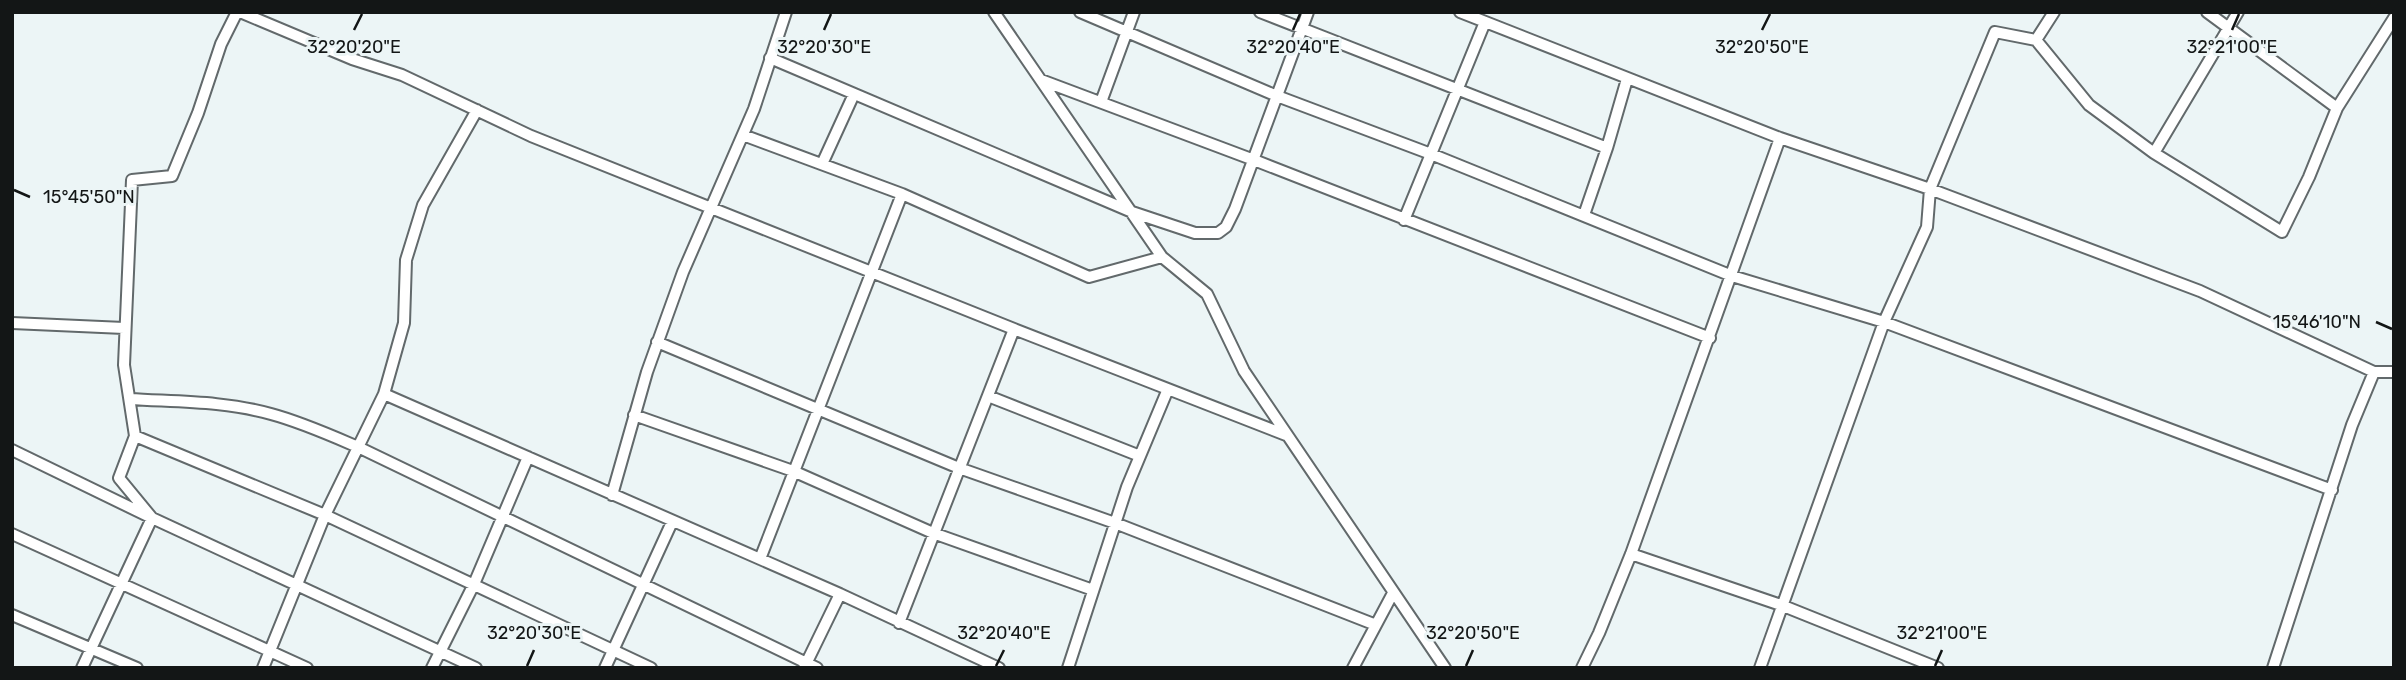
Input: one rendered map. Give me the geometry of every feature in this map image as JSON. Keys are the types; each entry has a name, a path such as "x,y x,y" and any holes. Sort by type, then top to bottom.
{"street":[{"path":"152,518 119,478 135,436 124,365 132,180 172,176 198,113 216,57 239,12 265,17 352,59 402,75 531,136 1014,330 1286,435"},
{"path":"612,495 657,342 683,272 754,109 786,12"},
{"path":"994,12 1162,257 1207,294 1244,371 1445,668"},
{"path":"1080,12 1277,96 1431,154 1732,276 1884,322 2332,491"},
{"path":"1101,103 1133,12"},
{"path":"1260,12 1607,148"},
{"path":"770,58 1132,212 1195,233 1218,233 1226,228 1235,209 1308,12"},
{"path":"1460,12 1780,138 1930,189 2200,291 2374,372 2394,372"},
{"path":"2036,40 2054,12"},
{"path":"2207,12 2337,108"},
{"path":"2154,153 2238,12"},
{"path":"1760,668 1884,322 1927,227 1930,189 1995,32 2036,40 2089,105 2154,153 2282,232 2309,177 2337,108 2394,18"},
{"path":"1405,220 1485,22"},
{"path":"1584,215 1627,79"},
{"path":"1041,80 1710,338"},
{"path":"822,164 854,94"},
{"path":"263,668 326,515 384,394 404,323 406,260 423,205 477,110"},
{"path":"743,135 902,194 1090,277 1162,257"},
{"path":"1582,668 1630,554 1780,138"},
{"path":"760,559 902,194"},
{"path":"12,323 124,328"},
{"path":"899,623 1014,330"},
{"path":"657,342 959,468 1115,523 1376,625"},
{"path":"2273,668 2352,425 2374,372"},
{"path":"1068,668 1115,523 1168,389"},
{"path":"384,394 672,522 840,593 983,664 999,668"},
{"path":"988,396 1140,456"},
{"path":"130,399 213,403 270,413 358,447 809,666 840,593"},
{"path":"634,415 793,471 933,533 1093,590"},
{"path":"135,436 326,515 651,668"},
{"path":"12,450 475,668"},
{"path":"432,668 474,584 528,457"},
{"path":"82,668 152,518"},
{"path":"605,668 672,522"},
{"path":"12,534 307,668"},
{"path":"1630,554 1782,606 1926,666 1938,668"},
{"path":"1353,668 1392,593"},
{"path":"12,615 137,668"}]}
